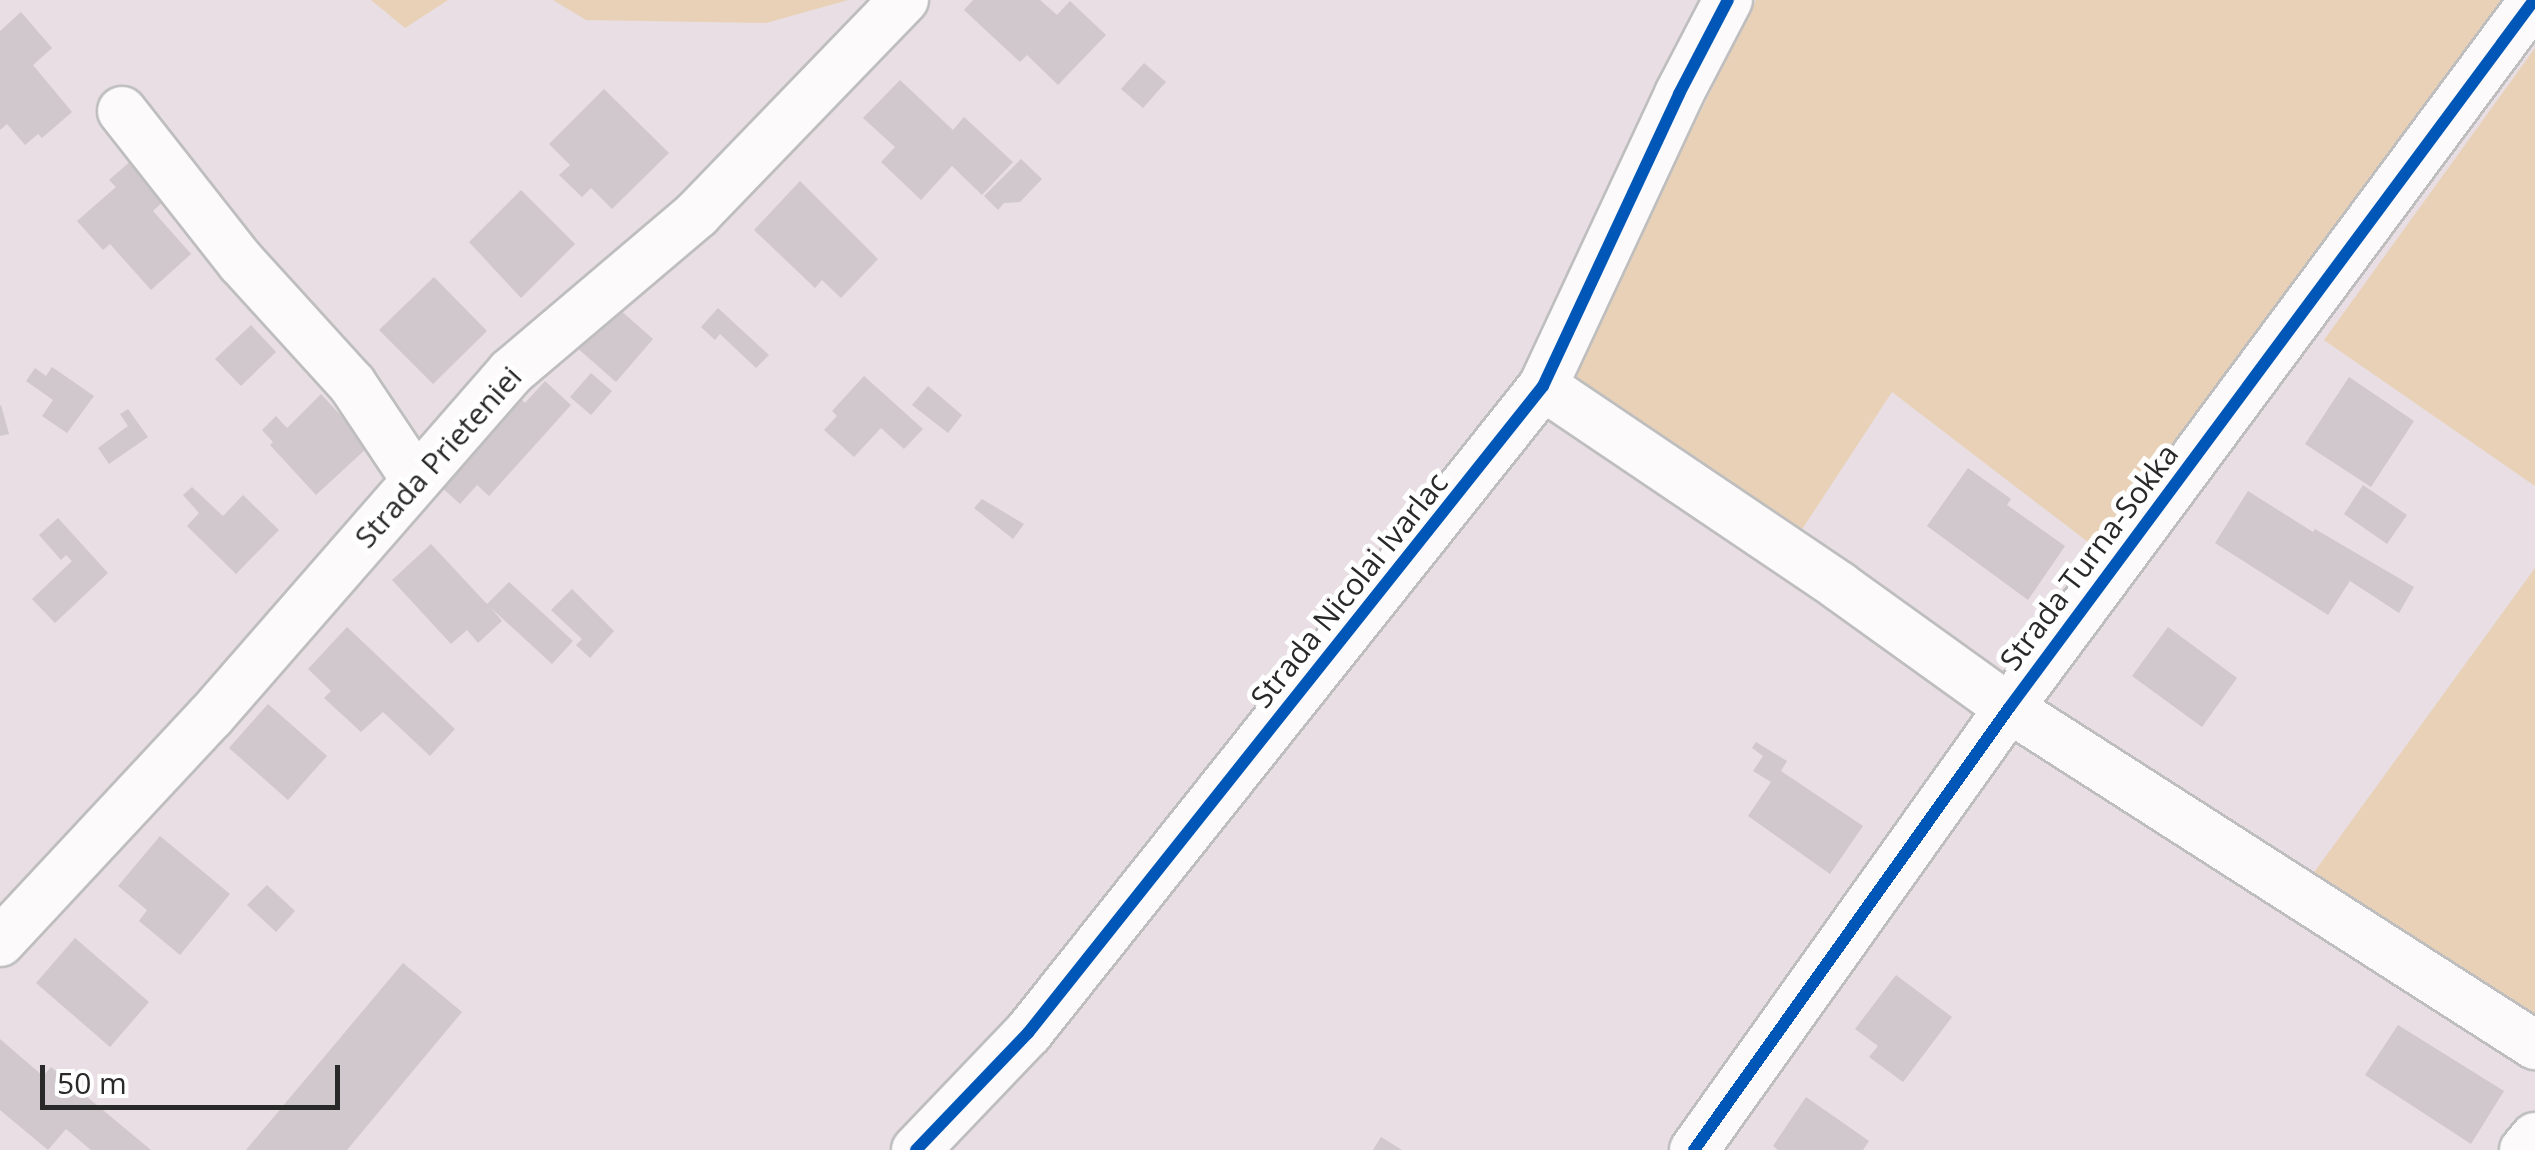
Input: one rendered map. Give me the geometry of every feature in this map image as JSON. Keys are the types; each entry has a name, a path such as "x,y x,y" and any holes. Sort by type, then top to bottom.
{"street":[{"name":"Strada Prieteniei","path":"0,942 211,716 511,372 697,214 904,0"},
{"name":"Strada Nicolai Ivarlac","path":"916,1150 1028,1033 1543,386 1679,94 1728,0"},
{"name":"Strada Turna-Sokka","path":"1694,1150 2009,708 2534,0"},
{"path":"122,111 242,262 352,384 416,480"},
{"path":"1543,386 1822,574 2009,708 2535,1045"},
{"path":"2524,1150 2535,1137"}],"shaded area":[{"path":"371,0 448,0 405,28"},
{"path":"553,0 848,0 766,23 586,20"},
{"path":"1756,0 2505,0 2105,555 1892,392 1799,534 1570,374"},
{"path":"2535,48 2535,486 2324,340"},
{"path":"2535,568 2535,1023 2310,878"}],"building":[{"path":"973,0 1040,0 1057,15 1070,1 1106,35 1058,85 1027,55 1020,62 964,10"},
{"path":"21,12 52,48 33,65 72,112 42,138 38,134 25,145 7,124 0,130 0,31"},
{"path":"1144,63 1166,82 1143,108 1121,89"},
{"path":"900,80 953,130 964,117 1013,162 982,195 952,166 921,200 881,162 895,147 863,118"},
{"path":"604,89 669,153 612,209 591,188 582,197 559,175 570,165 549,144"},
{"path":"133,159 166,199 153,211 191,254 151,290 110,244 103,250 77,221 116,187 109,180"},
{"path":"1021,159 1042,179 1020,202 1004,203 998,210 984,196"},
{"path":"800,181 878,259 841,298 822,280 815,288 754,230"},
{"path":"521,190 575,244 521,298 469,242"},
{"path":"434,277 487,331 433,384 379,330"},
{"path":"610,301 653,339 616,382 575,346"},
{"path":"718,308 769,355 756,368 720,334 715,340 701,327"},
{"path":"251,325 276,352 241,386 215,359"},
{"path":"52,367 94,396 67,433 42,416 53,400 26,381 35,368 46,376"},
{"path":"591,373 612,391 591,415 570,397"},
{"path":"864,376 923,429 904,449 881,428 854,457 824,430 837,416 832,411"},
{"path":"2349,377 2414,421 2371,487 2305,444"},
{"path":"545,381 571,405 489,496 477,485 460,504 439,485 520,398 525,403"},
{"path":"928,386 962,415 948,433 912,405"},
{"path":"321,394 369,446 316,495 270,445 273,442 262,430 276,416 287,428"},
{"path":"0,406 9,434 0,436"},
{"path":"128,409 148,437 109,464 98,448 128,426 120,414"},
{"path":"1968,468 2011,499 2007,505 2065,546 2028,600 1927,526"},
{"path":"2363,485 2407,515 2387,544 2344,514"},
{"path":"192,487 223,516 243,495 279,530 236,574 187,526 199,513 183,495"},
{"path":"2248,491 2414,587 2399,613 2350,581 2328,615 2215,543"},
{"path":"982,499 1024,524 1013,539 974,508"},
{"path":"58,518 108,573 55,623 32,599 72,561 66,555 61,560 39,535"},
{"path":"431,544 487,604 509,582 573,641 552,664 491,608 502,621 478,643 467,630 451,644 392,580"},
{"path":"572,589 614,631 590,658 576,645 582,639 551,610"},
{"path":"347,627 455,729 430,756 383,712 361,732 324,698 331,691 308,669"},
{"path":"2168,627 2237,678 2202,727 2132,676"},
{"path":"268,704 327,756 288,800 229,748"},
{"path":"1756,742 1787,761 1781,771 1863,826 1830,874 1748,816 1771,782 1753,771 1763,756 1752,748"},
{"path":"160,836 230,894 180,955 139,921 147,910 118,886"},
{"path":"267,885 295,911 276,932 247,905"},
{"path":"75,938 149,1002 110,1047 36,983"},
{"path":"403,963 462,1012 347,1150 246,1150"},
{"path":"1896,975 1952,1017 1903,1082 1869,1057 1878,1046 1855,1029"},
{"path":"2398,1025 2504,1091 2471,1144 2365,1075"},
{"path":"0,1039 43,1076 51,1067 151,1150 91,1150 66,1129 48,1150 0,1110"},
{"path":"1806,1097 1869,1141 1863,1150 1778,1150 1773,1146"},
{"path":"1381,1137 1402,1150 1373,1150"}],"cycle path":[{"path":"916,1150 1028,1033 1543,386 1679,94 1728,0"},
{"path":"1694,1150 2009,708 2534,0"}]}
